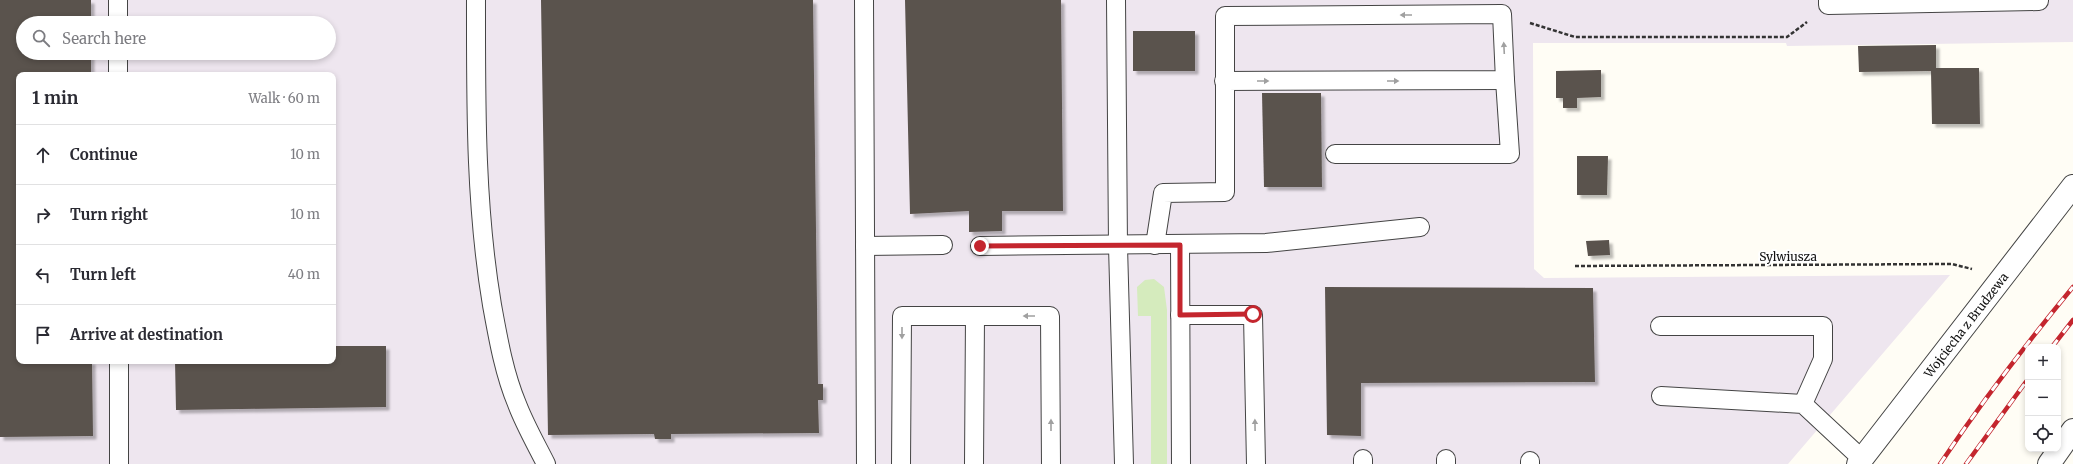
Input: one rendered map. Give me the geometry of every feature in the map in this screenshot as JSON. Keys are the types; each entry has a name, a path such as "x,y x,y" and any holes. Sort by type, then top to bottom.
{"street":[{"name":"Wojciecha z Brudzewa","path":"1860,462 2073,186"},
{"path":"2049,464 2073,430"}],"lane":[{"path":"118,0 118,16"},
{"path":"476,0 476,116 480,203 487,275 498,338 516,404 546,464"},
{"path":"864,0 866,464"},
{"path":"1116,0 1118,246 1124,464"},
{"path":"1828,3 2039,2 2039,0"},
{"path":"1155,245 1162,193 1226,192 1224,81 1225,16 1502,14 1510,154 1335,154"},
{"path":"118,60 118,72"},
{"path":"1224,81 1505,80"},
{"path":"980,246 1118,246 1266,243 1420,227"},
{"path":"865,246 943,245"},
{"path":"1180,245 1181,464"},
{"path":"1180,315 1253,314 1256,464"},
{"path":"901,464 902,316 1050,316 1051,464"},
{"path":"974,464 975,316"},
{"path":"1660,326 1824,326 1823,359 1803,404"},
{"path":"119,364 119,464"},
{"path":"1661,396 1803,404 1860,462"}],"path":[{"path":"1502,14 1575,37 1787,38 1828,3"},
{"name":"Sylwiusza","path":"1575,266 1952,264 1972,268 1995,286"}],"shaded area":[{"path":"0,0 2073,0 2073,42 1787,46 1786,43 1533,43 1534,269 1544,278 1950,275 1788,464 0,464"}],"green space":[{"path":"1154,279 1164,287 1167,310 1167,464 1151,464 1151,316 1138,316 1137,287 1145,280"}],"building":[{"path":"0,0 91,0 91,16 16,16 16,60 91,60 91,72 16,72 16,364 92,364 93,436 0,437"},
{"path":"541,0 813,0 818,384 823,384 823,400 818,400 819,433 671,434 671,439 655,439 654,434 548,435"},
{"path":"905,0 1061,0 1063,211 1002,211 1002,231 969,232 969,211 910,214"},
{"path":"1133,31 1195,31 1195,71 1133,71"},
{"path":"1936,45 1936,68 1979,68 1980,124 1932,124 1931,71 1859,72 1858,46"},
{"path":"1601,70 1601,97 1577,98 1577,108 1563,108 1563,98 1556,98 1556,71"},
{"path":"1262,93 1321,93 1322,187 1264,187"},
{"path":"1577,156 1608,156 1607,195 1577,195"},
{"path":"1609,240 1610,255 1588,256 1586,241"},
{"path":"1325,287 1593,288 1595,382 1361,383 1361,436 1327,435"},
{"path":"336,346 386,346 386,407 176,410 175,364 336,364"}],"railway":[{"path":"1940,464 2004,374 2073,287"},
{"path":"2054,344 2073,320"},
{"path":"1966,464 2027,380"}],"route":[{"path":"980,246 1180,245 1180,315 1253,314"}]}
